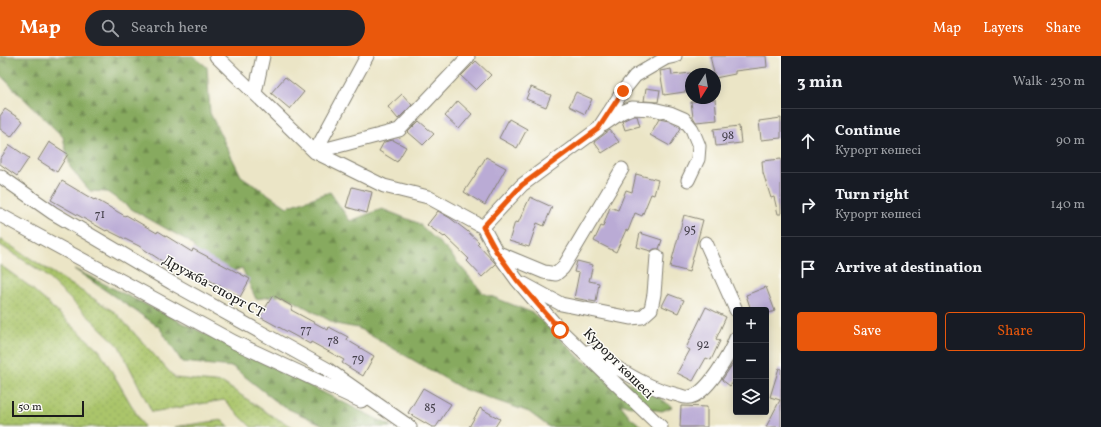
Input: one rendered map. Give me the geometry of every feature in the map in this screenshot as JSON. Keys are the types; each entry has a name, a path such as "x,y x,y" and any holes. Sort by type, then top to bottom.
{"street":[{"path":"216,56 315,152 384,186 428,197 483,227 522,185 622,112 632,108 653,109 670,112 684,119 692,129 699,146 698,159 688,180"},
{"path":"255,93 263,56"},
{"path":"315,152 367,56"},
{"path":"598,129 623,91 635,76 666,58 675,56"},
{"path":"315,152 399,130 468,57"},
{"path":"496,251 544,272 556,274 563,268 622,169"},
{"name":"Дружба-спорт СТ","path":"0,176 53,213 172,283 327,369 410,427"},
{"path":"0,215 234,342 390,414"},
{"name":"Курорт көшесі","path":"483,227 496,251 517,280 560,330 661,427"},
{"path":"706,243 735,307"},
{"path":"517,280 561,304 630,318 642,317 651,309 654,294 657,256"},
{"path":"571,340 644,384 672,394 689,398 698,393 707,385 725,362 734,343"}],"green space":[{"path":"0,56 193,56 207,67 210,113 241,176 287,207 330,192 350,221 382,209 418,223 446,249 483,293 533,313 583,361 659,397 672,407 662,411 620,404 631,418 643,427 549,427 529,412 463,389 358,328 336,324 283,295 256,299 242,268 215,277 190,242 133,210 107,192 90,191 70,167 63,137 0,75"},
{"path":"0,239 116,313 175,378 223,383 272,416 293,427 251,427 224,400 152,412 119,346 42,272 0,245"},
{"path":"0,265 29,286 100,351 144,427 0,427"},
{"path":"74,269 393,427 328,427 282,406 233,367 182,362 159,327"},
{"path":"223,420 230,427 174,427"}],"building":[{"path":"710,56 766,56 767,67 735,71 735,74 721,77 721,68 713,68"},
{"path":"476,61 491,75 476,90 461,76"},
{"path":"671,69 672,75 685,74 685,92 664,95 660,71"},
{"path":"285,77 304,92 290,109 271,93"},
{"path":"531,87 551,95 546,107 526,99"},
{"path":"646,88 660,90 658,102 644,101"},
{"path":"576,92 592,99 585,114 569,106"},
{"path":"402,94 412,105 398,119 388,107"},
{"path":"458,101 472,114 459,129 445,116"},
{"path":"691,104 715,104 717,120 696,122 693,117"},
{"path":"5,109 23,121 11,137 0,129 0,116"},
{"path":"633,116 637,116 640,126 625,130 622,121"},
{"path":"781,118 781,138 761,140 759,121"},
{"path":"509,119 527,129 517,148 499,138"},
{"path":"659,119 669,121 681,128 670,146 650,135"},
{"path":"419,121 434,134 423,145 408,132"},
{"path":"739,126 741,143 716,146 714,129"},
{"path":"610,130 619,142 602,153 594,142"},
{"path":"393,140 406,147 397,162 379,151 384,142"},
{"path":"49,142 68,154 57,172 38,160"},
{"path":"10,145 29,158 17,176 0,164 0,159"},
{"path":"486,157 506,168 485,205 464,192"},
{"path":"781,159 781,214 778,214 774,197 771,198 763,173 762,161"},
{"path":"636,174 658,180 654,195 651,194 642,216 635,213 628,231 626,230 616,252 594,241 601,226 603,227 610,207 618,210 626,190 632,192"},
{"path":"62,181 94,200 95,199 125,216 126,215 157,233 158,231 192,252 193,249 250,279 240,297 209,280 208,283 173,264 171,267 139,246 107,230 106,231 51,200"},
{"path":"352,187 372,192 367,213 346,207"},
{"path":"530,197 552,207 544,226 537,223 529,247 509,241 515,222 518,223"},
{"path":"438,211 467,231 479,242 477,244 496,264 482,277 467,261 469,259 445,236 444,237 427,225"},
{"path":"684,215 703,220 689,272 670,267"},
{"path":"640,233 662,240 659,249 654,249 651,251 637,247"},
{"path":"577,261 593,265 589,281 599,283 596,302 574,298 579,273 574,272"},
{"path":"766,287 775,311 769,313 769,307 750,307 746,295"},
{"path":"668,294 684,300 678,313 662,306"},
{"path":"273,295 293,307 291,310 328,330 329,327 348,337 347,340 374,356 363,376 342,363 344,360 311,342 310,344 260,317"},
{"path":"706,307 726,317 716,339 720,341 711,360 706,358 693,381 677,373 690,350 686,348"},
{"path":"733,364 733,382 730,386 722,380"},
{"path":"779,368 781,369 781,427 766,427 780,400 770,397"},
{"path":"423,388 451,404 436,427 432,427 408,413"},
{"path":"681,406 707,407 707,427 680,427"},
{"path":"480,408 500,419 495,427 469,427"}],"route":[{"path":"560,330 517,280 496,251 483,227 522,185 598,129 623,91"}]}
